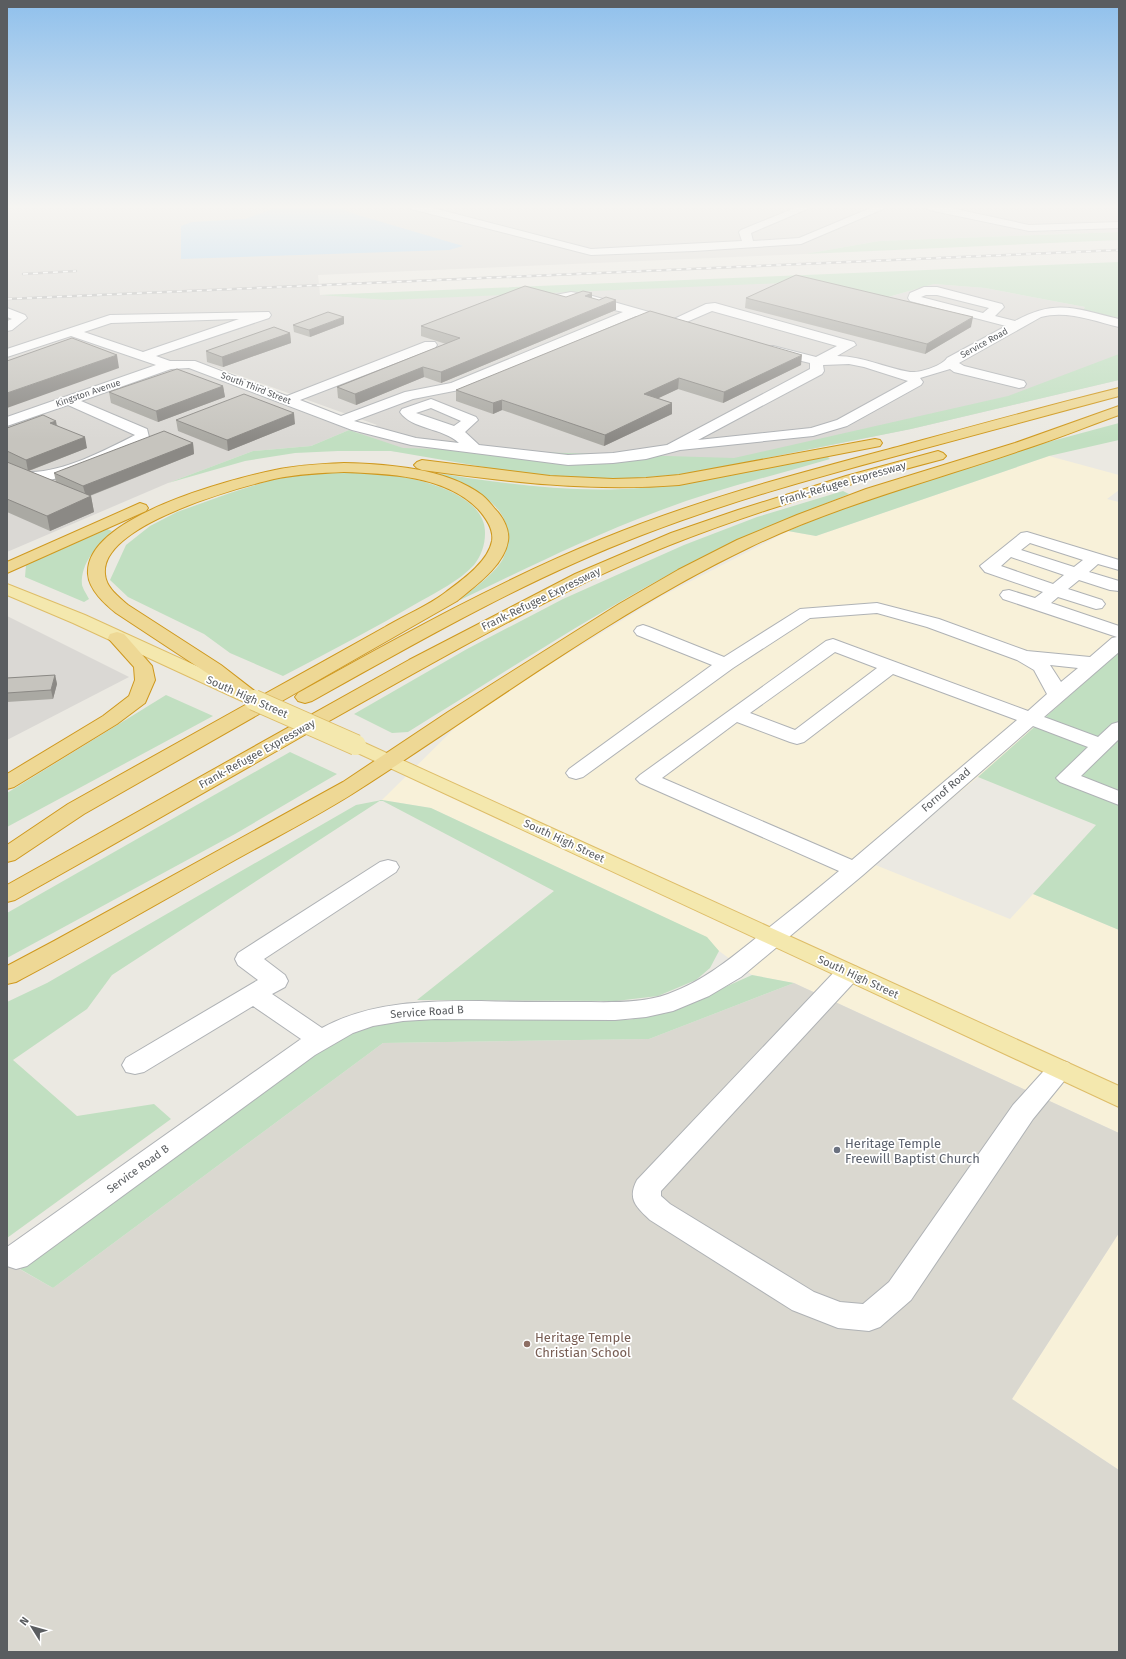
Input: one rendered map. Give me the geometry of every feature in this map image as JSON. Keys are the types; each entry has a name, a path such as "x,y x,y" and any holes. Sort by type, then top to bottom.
{"highway":[{"name":"Frank-Refugee Expressway","path":"7,859 354,670 486,600 552,567 654,524 733,497 1119,392"},
{"name":"Frank-Refugee Expressway","path":"7,895 416,664 581,578 677,537 778,502 851,479 1119,409"},
{"path":"7,976 63,947 330,797 625,608 684,574 743,544 803,518 872,492 1020,446 1119,409"},
{"path":"7,568 178,492 222,476 257,466 289,461 358,458 534,481 606,485 648,484 679,480 807,457 936,430 997,424"},
{"path":"7,855 76,809 451,597 468,584 492,558 498,545 500,533 496,522 489,511 478,501 441,482 407,472 353,467 297,470 257,478 199,496 138,522 124,531 111,543 99,559 96,572 101,587 109,598 122,609 206,672"},
{"path":"7,783 110,720 138,699 145,680 143,666 117,638"}],"main road":[{"name":"South High Street","path":"7,588 117,638 206,672 254,700 389,760 1119,1097"}],"street":[{"path":"986,317 998,307 937,291 924,291 914,296 914,298 918,300 1017,325"},
{"path":"549,300 571,296 589,299 699,330"},
{"path":"675,323 710,307 715,307 849,344 816,362"},
{"name":"Service Road","path":"911,376 955,366 952,361 1037,314 1046,311 1059,310 1119,323"},
{"path":"7,312 21,318 7,327"},
{"path":"341,421 410,395 454,387 635,312"},
{"path":"7,353 110,318 265,315 143,356"},
{"path":"71,332 169,365"},
{"path":"288,400 430,345"},
{"path":"672,448 813,432 842,423 916,382 911,376 866,363 849,360 816,362 760,346"},
{"path":"672,448 817,371 816,362"},
{"name":"South Third Street","path":"169,365 185,363 198,366 357,427 416,442 568,460 613,458 646,454 672,448"},
{"name":"Kingston Avenue","path":"8,421 169,365"},
{"path":"955,366 1019,384"},
{"path":"454,387 452,393 407,412 410,416 456,432 473,448"},
{"path":"7,471 31,477 54,474 122,448 142,437 142,432 68,400"},
{"path":"431,403 471,420 456,432"},
{"path":"1096,604 991,568 990,566 1028,537 1119,565"},
{"path":"1009,551 1116,586"},
{"path":"1038,605 1095,558"},
{"path":"1010,595 1119,632"},
{"path":"576,773 726,664 806,613 877,608 933,623 1024,656 1041,666 1052,682 1058,696"},
{"path":"643,631 726,664"},
{"name":"Fornof Road","path":"772,937 855,870 1119,642"},
{"path":"855,870 647,779 735,714 833,645 1102,745"},
{"path":"1024,656 1095,663"},
{"path":"735,714 798,738 892,666"},
{"path":"1119,728 1067,778 1119,799"},
{"path":"135,1065 276,980 247,958 388,867"},
{"name":"Service Road B","path":"16,1257 320,1039 344,1027 370,1018 403,1012 435,1010 615,1011 646,1008 673,1002 719,980 772,937"},
{"path":"848,973 647,1188 647,1200 660,1212 803,1301 838,1315 869,1318 900,1291 1023,1112 1060,1070"},
{"path":"254,994 320,1039"}],"shaded area":[{"path":"7,284 319,284 320,295 716,284 817,284 881,299 933,284 939,284 985,288 1085,307 1083,310 1119,318 1119,380 911,429 686,474 391,451 351,437 377,425 207,364 288,400 349,430 311,446 253,451 168,483 7,552"},
{"path":"1049,456 1119,475 1119,490 1107,499 1119,502 1119,652 978,777 873,864 1010,919 1033,894 1119,930 1119,1133 794,983 752,975 719,951 706,937 431,808 382,800 470,713 662,596 788,531 816,536"},
{"path":"7,616 129,677 7,740"},
{"name":"Heritage Temple Christian School","path":"794,983 1119,1133 1119,1233 1012,1399 1119,1470 1119,1652 7,1652 7,1262 53,1288 383,1043 649,1039"},
{"path":"1119,1233 1119,1470 1012,1399"}],"green space":[{"path":"576,284 750,284 388,300 320,295"},
{"path":"817,284 933,284 881,299"},
{"path":"939,284 1119,284 1119,318 1083,310 1085,307 985,288"},
{"path":"1119,354 1119,380 911,429 686,474 626,479 542,477 391,451 338,451 295,453 245,461 168,483 253,451 311,446 349,430 403,448 734,458 1008,396"},
{"path":"1119,423 1119,440 1049,456 816,536 788,531 876,494 1026,448"},
{"path":"827,456 830,459 699,497 631,522 557,554 460,600 492,573 503,559 508,539 505,522 499,511 479,494 467,487 429,472 502,483 550,488 599,490 649,487 700,481"},
{"path":"327,472 370,472 402,477 441,487 458,495 473,506 482,519 485,538 479,558 468,571 448,586 369,631 283,676 230,653 204,634 128,597 110,580 126,545 150,526 177,512 281,477"},
{"path":"843,491 849,494 728,545 653,583 547,645 408,732 392,733 354,714 467,649 563,599 684,545 757,517"},
{"path":"107,529 112,531 96,548 84,569 82,585 89,599 84,602 25,577 26,565"},
{"path":"1119,652 1119,930 1033,894 1096,825 978,777"},
{"path":"166,695 213,716 7,827 7,793"},
{"path":"290,752 337,774 235,834 7,958 7,913"},
{"path":"381,800 112,975 87,1009 13,1060 77,1116 154,1104 171,1119 7,1238 7,1002 47,983 356,805"},
{"path":"381,800 431,808 707,937 719,951 710,968 696,980 658,996 616,1001 417,1000 554,891"},
{"path":"752,975 794,983 649,1039 383,1043 53,1288 20,1269 315,1052 365,1028 421,1018 628,1020 667,1013"}],"building":[{"path":"776,284 836,284 973,317 927,344 746,298"},
{"path":"525,286 566,297 583,291 592,293 585,296 599,300 606,297 616,300 441,372 423,367 355,394 337,387 460,338 421,326"},
{"path":"650,311 802,355 724,392 679,378 644,394 672,403 605,435 502,400 493,403 456,390"},
{"path":"328,312 344,317 309,330 293,325"},
{"path":"274,327 290,333 222,357 206,351"},
{"path":"72,338 117,355 7,393 7,361"},
{"path":"177,369 223,386 156,411 109,392"},
{"path":"244,394 294,413 227,440 176,420"},
{"path":"43,415 56,421 50,423 85,437 26,460 7,451 7,428"},
{"path":"164,431 193,443 83,486 54,473"},
{"path":"7,462 91,496 47,516 7,499"},
{"path":"55,675 51,690 7,693 7,678"}],"railway":[{"path":"7,299 338,284"}],"place":[{"name":"Heritage Temple Freewill Baptist Church","path":"837,1150"},
{"name":"Heritage Temple Christian School","path":"527,1344"}]}
